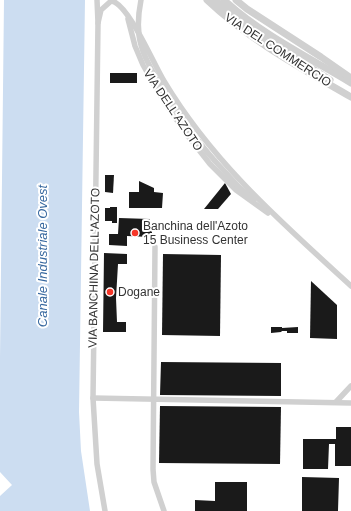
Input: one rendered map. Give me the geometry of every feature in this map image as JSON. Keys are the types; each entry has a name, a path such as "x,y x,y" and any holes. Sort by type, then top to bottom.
{"street":[{"name":"VIA BANCHINA DELL'AZOTO","path":"97,0 98,23 93,398 96,464 105,511"},
{"path":"100,0 104,2 112,1"},
{"name":"VIA DELL'AZOTO","path":"141,0 139,14 141,45 146,58 176,110 215,161 239,187 280,221"},
{"name":"VIA DEL COMMERCIO","path":"207,0 224,16 248,34 351,96"},
{"path":"215,0 241,22 300,57 351,83"},
{"path":"224,0 351,96"},
{"name":"VIA DEL COMMERCIO","path":"236,0 327,60 351,78"},
{"path":"98,23 101,10 112,1"},
{"name":"VIA DELL'AZOTO","path":"112,1 119,4 132,22 162,78 195,129 233,174 280,221 351,286"},
{"name":"VIA DELL'AZOTO","path":"126,13 135,46 143,65 166,105 188,136 210,164 236,190 280,221"},
{"path":"155,247 153,476 164,511"},
{"path":"336,402 351,386"},
{"path":"93,398 351,403"}],"water":[{"name":"Canale Industriale Ovest","path":"4,0 85,0 79,412 81,451 90,511 0,511 0,496 12,485 0,472"}],"building":[{"path":"110,73 137,73 137,83 110,83"},
{"path":"105,175 114,175 113,193 105,192"},
{"path":"139,181 154,188 154,192 163,193 162,208 129,208 129,192 139,192"},
{"path":"225,183 231,194 218,209 204,209"},
{"path":"117,207 117,223 105,221 105,208"},
{"name":"Banchina dell'Azoto 15 Business Center","path":"119,218 150,219 150,222 152,222 152,233 150,233 150,237 127,236 127,246 109,245 109,234 118,234"},
{"name":"Dogane","path":"104,253 127,254 127,264 118,264 116,298 117,322 126,322 126,332 103,332"},
{"path":"163,254 221,255 220,336 162,335"},
{"path":"311,281 337,305 337,339 310,338"},
{"path":"271,327 298,327 298,333 287,333 287,331 282,331 271,333"},
{"path":"161,362 281,363 281,396 160,395"},
{"path":"160,406 281,407 280,464 159,463"},
{"path":"336,427 351,427 351,466 335,466 335,444 329,444 328,469 303,469 303,439 336,439"},
{"path":"302,477 339,478 338,511 302,511"},
{"path":"215,482 247,482 247,511 195,511 195,500 215,501"}],"place":[{"name":"Banchina dell'Azoto 15 Business Center","path":"135,233"},
{"name":"Dogane","path":"110,292"}]}
